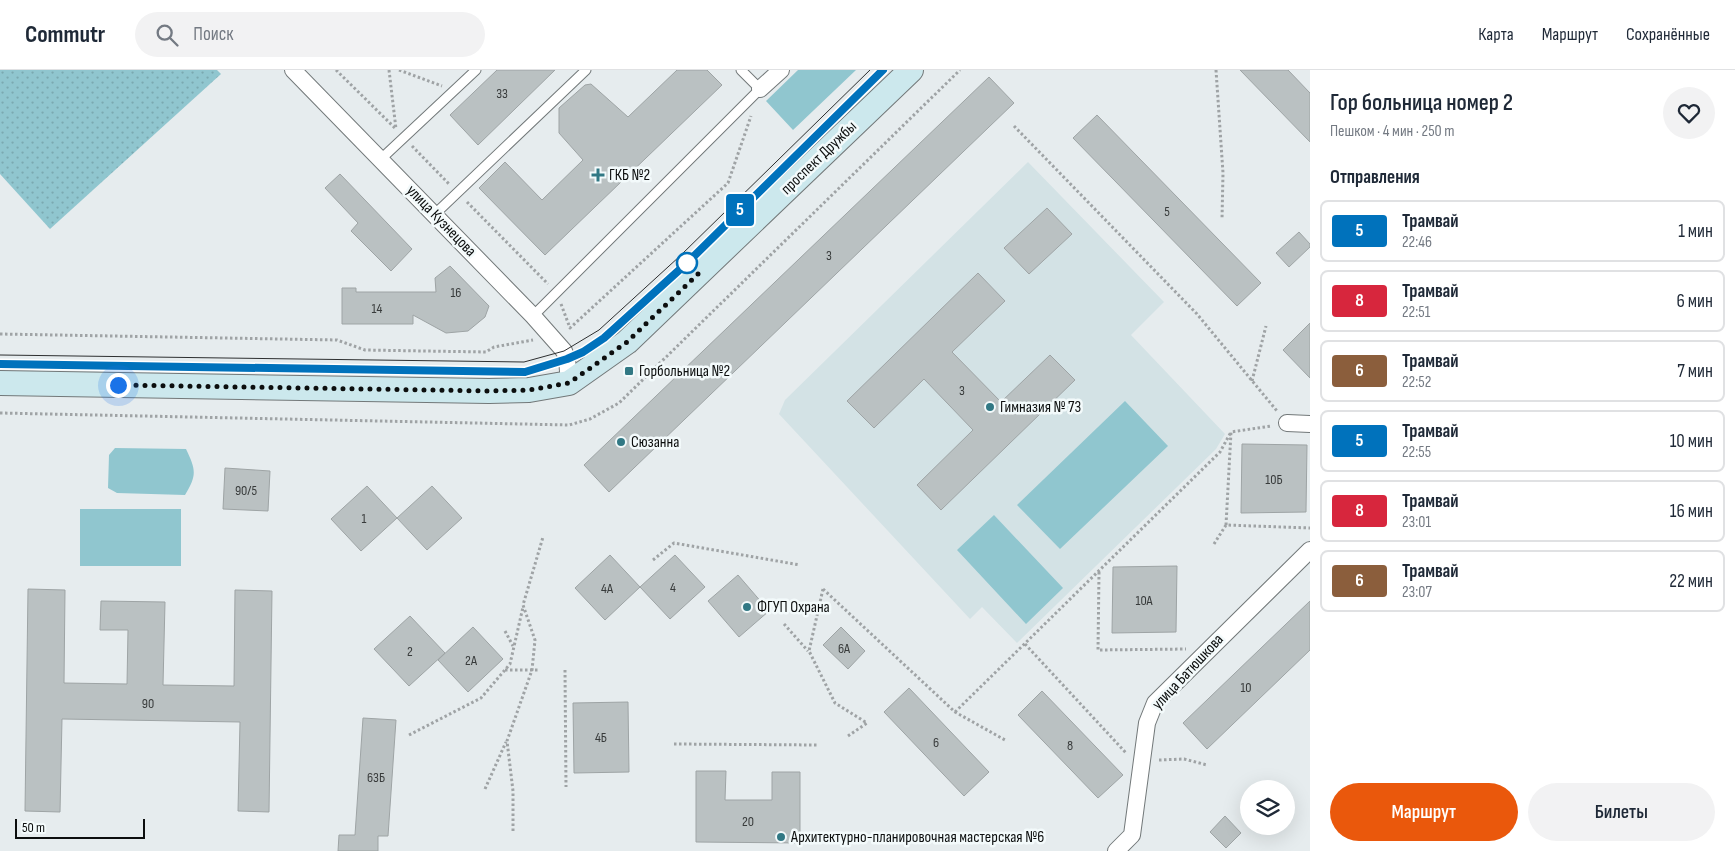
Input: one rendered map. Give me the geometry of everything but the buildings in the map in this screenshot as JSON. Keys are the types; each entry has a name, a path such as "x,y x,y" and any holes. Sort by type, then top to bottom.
{"main road":[{"name":"проспект Дружбы","path":"569,383 627,342 911,70"},
{"path":"0,383 490,391 529,390 569,383"}],"street":[{"name":"улица Кузнецова","path":"293,70 435,214 550,335 564,351 567,359 569,383"},
{"path":"760,90 781,70"},
{"path":"1287,423 1310,424"},
{"name":"улица Батюшкова","path":"1116,851 1132,835 1147,722 1152,708 1310,550"}],"lane":[{"path":"381,159 476,70"},
{"path":"435,214 586,70"},
{"path":"533,316 760,90 740,70"}],"path":[{"path":"336,70 557,294 570,328"},
{"path":"390,70 397,130"},
{"path":"399,70 454,90"},
{"path":"0,413 569,425 590,419 619,403 960,70"},
{"path":"1216,70 1223,173 1222,219"},
{"path":"0,334 337,340 365,350 486,352 494,347 550,335 570,328 728,183 760,90"},
{"path":"1014,126 1197,314 1287,423"},
{"path":"1252,381 1266,326"},
{"path":"1230,432 1287,423"},
{"path":"1214,544 1226,525 1230,432"},
{"path":"956,712 1220,452 1230,432"},
{"path":"1226,525 1310,528"},
{"path":"409,735 482,698 510,664 523,605 542,537"},
{"path":"654,560 674,543 800,565"},
{"path":"1099,572 1098,650 1209,649"},
{"path":"809,651 822,589 956,712 1005,740"},
{"path":"484,789 507,741 532,670 535,640 523,605"},
{"path":"784,624 809,651 835,703 866,722 848,736"},
{"path":"504,631 514,647"},
{"path":"1025,644 1141,765 1184,760 1207,765"},
{"path":"504,670 539,670"},
{"path":"565,670 566,787"},
{"path":"507,741 513,791 513,831"},
{"path":"674,744 819,745"}],"shaded area":[{"path":"0,70 217,70 221,74 50,229 0,174"},
{"path":"798,70 856,70 793,130 766,101"},
{"name":"Гимназия № 73","path":"1028,162 1164,302 1131,335 1225,434 1216,449 1017,643 982,607 970,619 779,414 785,400"},
{"path":"1125,401 1168,446 1060,549 1017,505"},
{"path":"115,448 186,449 194,472 192,482 185,495 117,493 108,488 109,455"},
{"path":"80,509 181,509 181,566 80,566"},
{"path":"994,515 1063,588 1026,624 957,550"}],"tram line":[{"path":"0,355 524,362 564,351 599,330 680,256 870,70"},
{"path":"0,364 525,371 567,359 583,352 604,338 687,263 883,70"},
{"name":"5","path":"0,364 525,372 554,365 583,352 604,338 687,263 883,70"}],"place":[{"name":"ГКБ №2","path":"598,175"},
{"name":"Горбольница №2","path":"629,371"},
{"name":"Гимназия № 73","path":"990,407"},
{"name":"Сюзанна","path":"621,442"},
{"name":"ФГУП Охрана","path":"747,607"},
{"name":"Архитектурно-планировочная мастерская №6","path":"781,837"}],"route":[{"path":"118,385 490,391 529,390 569,383 627,342 698,274 687,263"}]}
